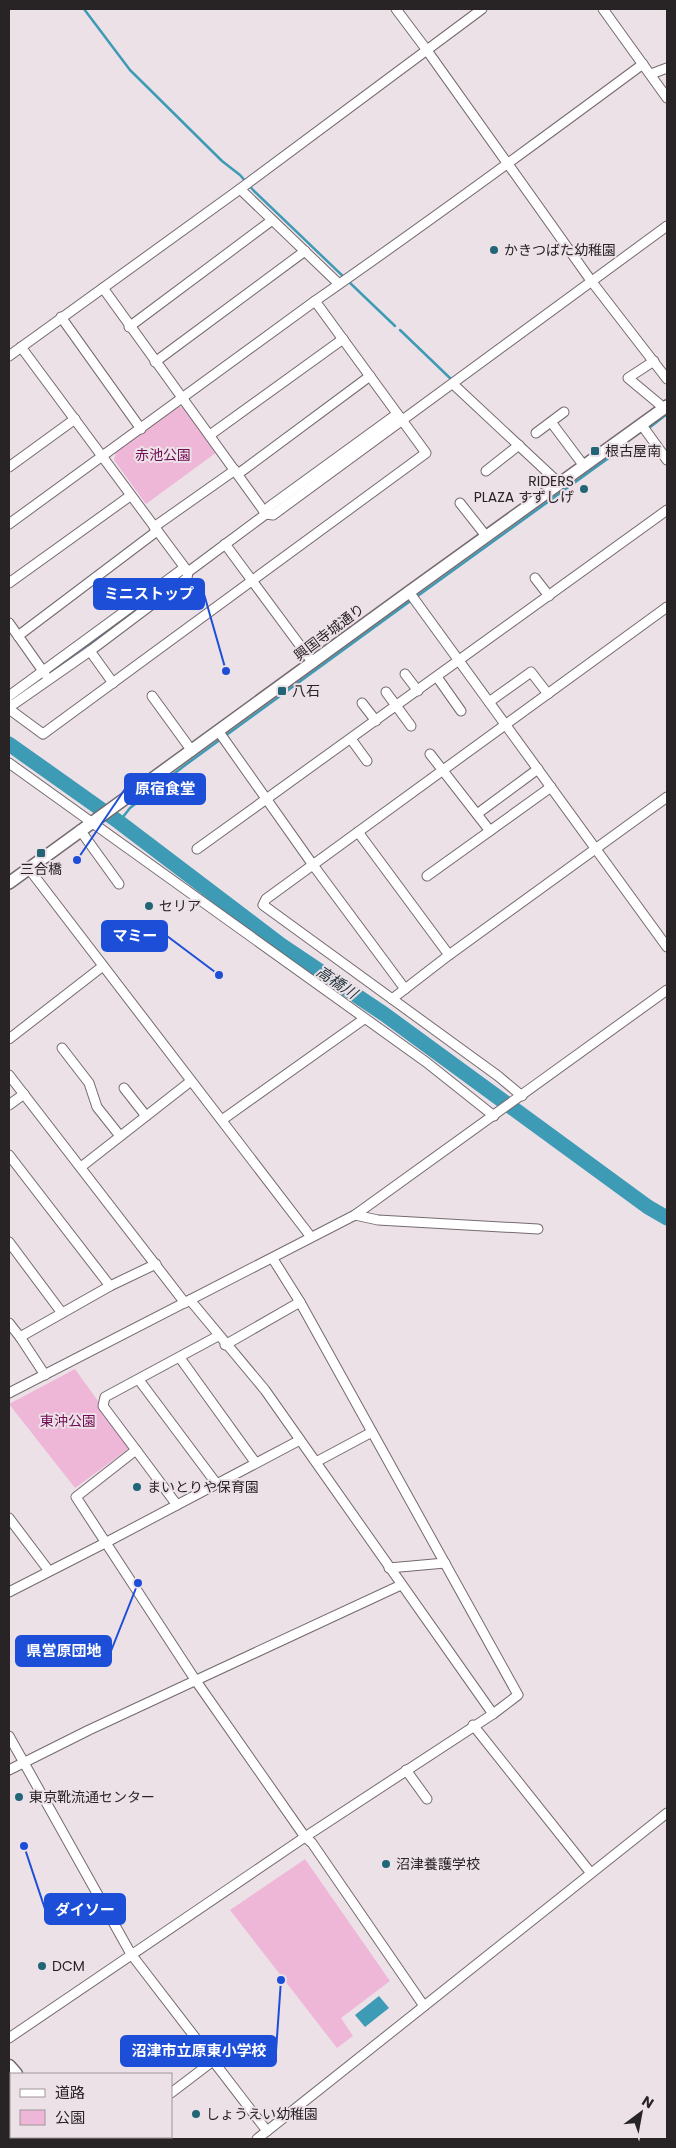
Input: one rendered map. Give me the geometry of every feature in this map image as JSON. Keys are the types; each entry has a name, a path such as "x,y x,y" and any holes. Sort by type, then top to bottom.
{"main road":[{"name":"興国寺城通り","path":"9,883 192,751 222,736 313,663 666,407"}],"street":[{"path":"396,9 592,282 667,380"},
{"path":"9,356 253,180 482,9"},
{"path":"603,9 667,98"},
{"path":"9,524 315,301 339,284 350,279 509,164 643,64"},
{"path":"651,74 667,68"},
{"path":"240,189 339,284"},
{"path":"130,327 272,221"},
{"path":"102,288 155,362 184,398 266,514 273,516 400,418 452,384 667,226"},
{"path":"155,362 305,251"},
{"path":"9,709 43,734 426,453 315,301"},
{"path":"62,317 141,429"},
{"path":"210,435 343,339"},
{"path":"9,705 14,704 90,651 187,578 186,570 21,347"},
{"path":"654,361 628,378 666,407"},
{"path":"18,636 156,529 370,376"},
{"path":"452,384 559,483"},
{"path":"536,433 564,412"},
{"path":"9,467 75,419"},
{"path":"551,422 584,466"},
{"path":"641,424 667,460"},
{"path":"486,471 519,445"},
{"path":"9,583 130,496"},
{"path":"460,503 486,536"},
{"path":"197,849 376,722 667,510"},
{"path":"9,696 266,514"},
{"path":"225,544 313,663"},
{"path":"534,578 549,596"},
{"path":"409,592 458,662 667,947"},
{"path":"522,1096 498,1076 262,905 266,899 667,607"},
{"path":"9,623 48,679"},
{"path":"90,651 113,683"},
{"path":"489,702 531,672 548,694"},
{"path":"405,674 418,691"},
{"path":"437,677 461,711"},
{"path":"386,692 411,726"},
{"path":"152,696 192,751"},
{"path":"362,702 376,722"},
{"path":"222,736 313,865 405,989"},
{"path":"351,739 367,761"},
{"path":"430,754 490,831"},
{"path":"9,763 94,821 496,1114"},
{"path":"477,814 538,769"},
{"path":"427,876 551,788"},
{"path":"392,999 449,955 667,797"},
{"path":"80,830 118,884"},
{"path":"358,832 449,955"},
{"path":"28,869 311,1237"},
{"path":"9,1039 103,966"},
{"path":"9,1393 355,1215 667,990"},
{"path":"222,1120 364,1019"},
{"path":"62,1048 89,1083 97,1107 120,1136"},
{"path":"9,1075 156,1264 265,1390 493,1714"},
{"path":"81,1167 191,1081"},
{"path":"124,1088 146,1116"},
{"path":"9,1106 24,1094"},
{"path":"9,1155 110,1286"},
{"path":"355,1215 378,1220 538,1228"},
{"path":"9,1242 62,1313"},
{"path":"9,2038 305,1837 473,1725 493,1714 518,1695 300,1302 273,1258"},
{"path":"20,1337 110,1286 156,1264"},
{"path":"225,1344 300,1302"},
{"path":"9,1323 45,1375"},
{"path":"177,1505 103,1406 105,1397 140,1380 218,1336"},
{"path":"180,1358 255,1462"},
{"path":"140,1380 216,1483"},
{"path":"316,1462 372,1432"},
{"path":"9,1592 300,1440"},
{"path":"136,1450 76,1497 196,1681 305,1837 312,1843 424,2006"},
{"path":"9,1518 49,1571"},
{"path":"389,1568 445,1563"},
{"path":"9,1770 401,1585"},
{"path":"473,1725 590,1872"},
{"path":"9,1736 131,1954 267,2131"},
{"path":"406,1770 427,1799"},
{"path":"257,2139 590,1872 667,1813"},
{"path":"172,2092 213,2061"}],"green space":[{"name":"赤池公園","path":"178,407 184,407 217,452 146,504 114,460 116,452"},
{"name":"東沖公園","path":"75,1369 131,1447 75,1488 9,1404"},
{"path":"305,1859 390,1981 341,2018 353,2036 337,2048 230,1910"}],"water":[{"path":"379,1996 389,2008 365,2027 355,2015"}],"waterway":[{"path":"84,9 130,70 222,161 240,175 254,191 395,326"},
{"path":"400,330 452,380"},
{"path":"649,428 667,414"},
{"path":"419,595 628,444"},
{"path":"16,697 176,581"},
{"path":"119,822 130,808 184,766 409,602"},
{"name":"高橋川","path":"9,744 119,822 281,945 384,1014 648,1207 667,1218"}],"place":[{"name":"かきつばた幼稚園","path":"494,250"},
{"name":"根古屋南","path":"595,451"},
{"name":"RIDERS PLAZA すずしげ","path":"584,489"},
{"name":"ミニストップ","path":"226,671"},
{"name":"八石","path":"282,691"},
{"name":"三合橋","path":"41,853"},
{"name":"原宿食堂","path":"77,860"},
{"name":"セリア","path":"149,906"},
{"name":"マミー","path":"219,975"},
{"name":"まいとりや保育園","path":"137,1487"},
{"name":"県営原団地","path":"138,1583"},
{"name":"東京靴流通センター","path":"19,1797"},
{"name":"ダイソー","path":"24,1846"},
{"name":"沼津養護学校","path":"386,1864"},
{"name":"DCM","path":"42,1966"},
{"name":"沼津市立原東小学校","path":"281,1980"},
{"name":"しょうえい幼稚園","path":"196,2114"}]}
